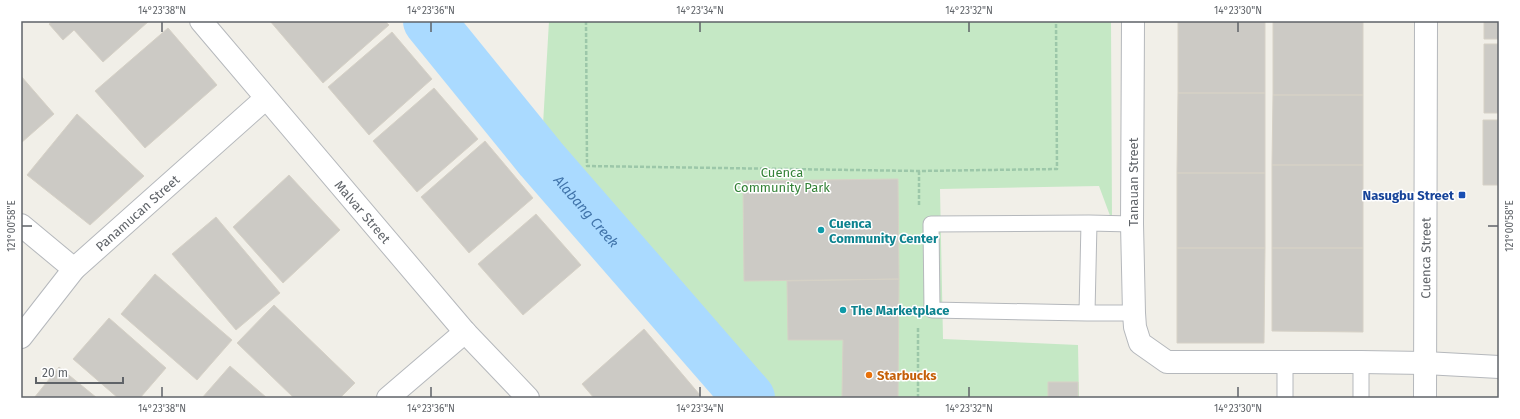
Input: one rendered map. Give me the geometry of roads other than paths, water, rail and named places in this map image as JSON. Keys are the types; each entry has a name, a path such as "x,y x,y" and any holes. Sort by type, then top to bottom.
{"street":[{"name":"Malvar Street","path":"201,21 465,332 528,398"},
{"name":"Tanauan Street","path":"1133,21 1132,224 1134,313 1135,327 1140,343 1167,362 1285,362"},
{"name":"Cuenca Street","path":"1425,398 1426,21"},
{"name":"Panamucan Street","path":"21,338 74,269 266,99"},
{"path":"21,225 74,269"},
{"path":"388,398 465,332"},
{"path":"1285,362 1425,363 1499,368"}],"lane":[{"path":"1087,313 1089,223"},
{"path":"1132,224 931,224 932,310 1134,313"},
{"path":"1285,362 1285,398"},
{"path":"1361,362 1362,398"}],"waterway":[{"name":"Alabang Creek","path":"429,21 541,159 749,398"}],"place":[{"name":"Nasugbu Street","path":"1462,195"},
{"name":"Cuenca Community Center","path":"821,230"},
{"name":"The Marketplace","path":"843,310"},
{"name":"Starbucks","path":"869,375"}],"park label":[{"name":"Cuenca Community Park","path":"782,180"}]}
